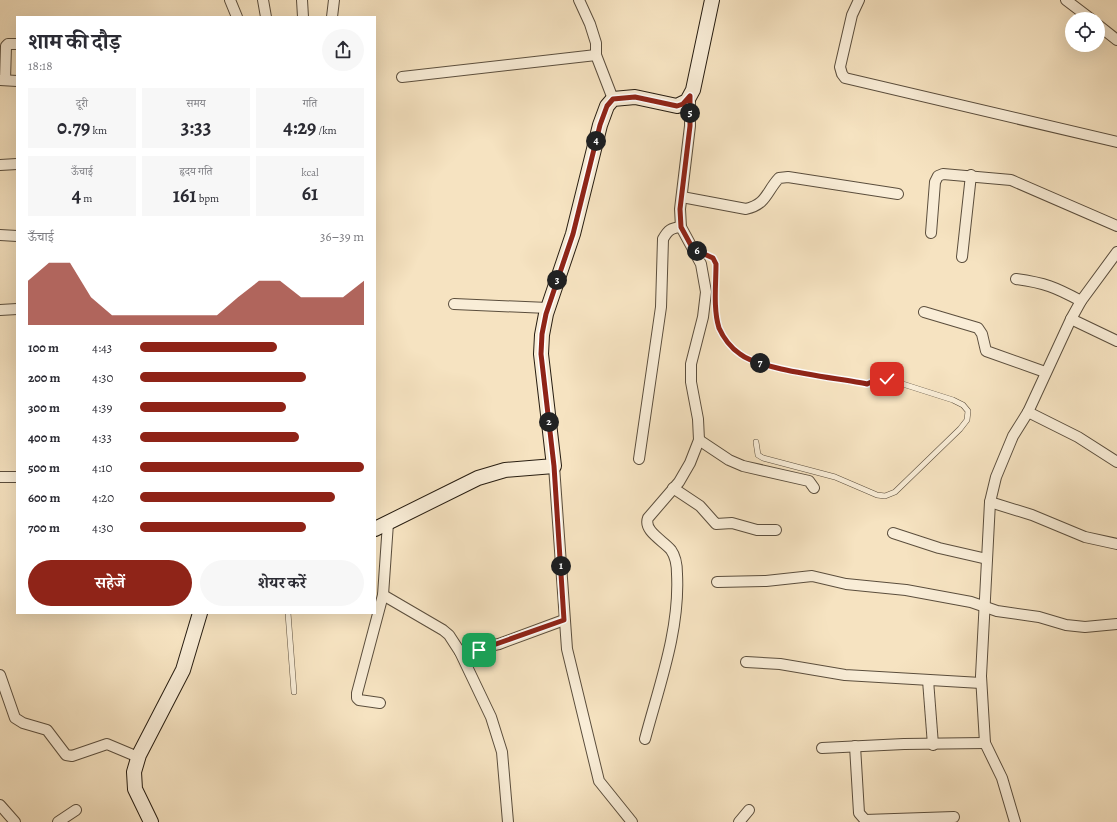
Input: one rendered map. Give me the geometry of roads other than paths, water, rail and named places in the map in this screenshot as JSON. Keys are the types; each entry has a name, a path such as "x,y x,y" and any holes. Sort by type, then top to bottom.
{"street":[{"path":"230,0 237,16"},
{"path":"263,0 266,16"},
{"path":"302,0 303,16"},
{"path":"332,16 334,0"},
{"path":"579,0 594,35 596,55 613,99"},
{"path":"632,822 604,789 595,768 566,649 554,466 541,354 542,334 548,308 573,234 600,125 607,106 613,99 635,97 677,106 683,104 693,90 712,0"},
{"path":"860,0 852,15 840,67 845,78 1117,142"},
{"path":"1066,0 1082,12"},
{"path":"1105,31 1117,40"},
{"path":"16,44 8,44 6,46 2,80 16,81"},
{"path":"402,78 596,55"},
{"path":"645,739 674,622 677,588 674,556 671,550 649,529 646,522 673,488 690,463 699,440 698,419 692,398 691,376 692,364 703,317 706,292 701,264 681,227 682,197 690,126 690,96"},
{"path":"0,164 16,164"},
{"path":"931,233 935,182 938,176 943,174 971,175 1011,180 1024,184 1117,226"},
{"path":"962,257 971,175"},
{"path":"682,197 746,209 756,206 764,201 779,178 788,177 898,194"},
{"path":"639,460 660,307 663,239 667,232 672,228 681,227"},
{"path":"0,235 16,236"},
{"path":"1015,822 1002,778 982,743 981,683 990,502 996,478 1010,443 1028,412 1045,372 1071,319 1081,301 1117,252"},
{"path":"1016,279 1042,282 1053,286 1081,301"},
{"path":"454,304 548,308"},
{"path":"0,310 16,309"},
{"path":"924,312 978,328 982,334 986,351 1045,372"},
{"path":"1071,319 1117,341"},
{"path":"1028,412 1078,437 1117,462"},
{"path":"699,440 729,460 743,466 809,481 814,488"},
{"path":"376,529 478,478 505,470 554,466"},
{"path":"0,477 16,477"},
{"path":"673,488 700,506 716,524 732,523 757,530 776,530"},
{"path":"990,502 1032,515 1085,537 1117,544"},
{"path":"380,703 359,700 357,698 357,693 383,595 388,523"},
{"path":"893,533 939,548 987,559"},
{"path":"717,582 766,581 812,576 846,584 906,590 971,602 985,606 997,612 1039,616 1077,626 1117,624"},
{"path":"383,595 443,630 449,635 460,652 491,717 502,752 508,822"},
{"path":"151,822 135,789 134,772 138,757 183,670 200,614"},
{"path":"460,652 499,644 564,620"},
{"path":"746,662 780,664 845,675 981,683"},
{"path":"0,675 15,718 23,723 47,730 66,756 72,756 107,744 138,757"},
{"path":"928,680 932,745"},
{"path":"822,748 982,743"},
{"path":"855,746 859,813 865,820 954,817"},
{"path":"0,805 15,822"},
{"path":"620,808 622,822"},
{"path":"58,822 76,810"},
{"path":"739,822 749,810"}],"lane":[{"path":"693,249 713,258 716,264 717,318 720,329 729,344 740,355 771,366 867,384 878,379 887,379 954,400 964,405 968,411 966,420 960,429 895,492 885,496 877,495 835,477 763,458 758,455 756,442"},
{"path":"288,614 294,692"}]}
